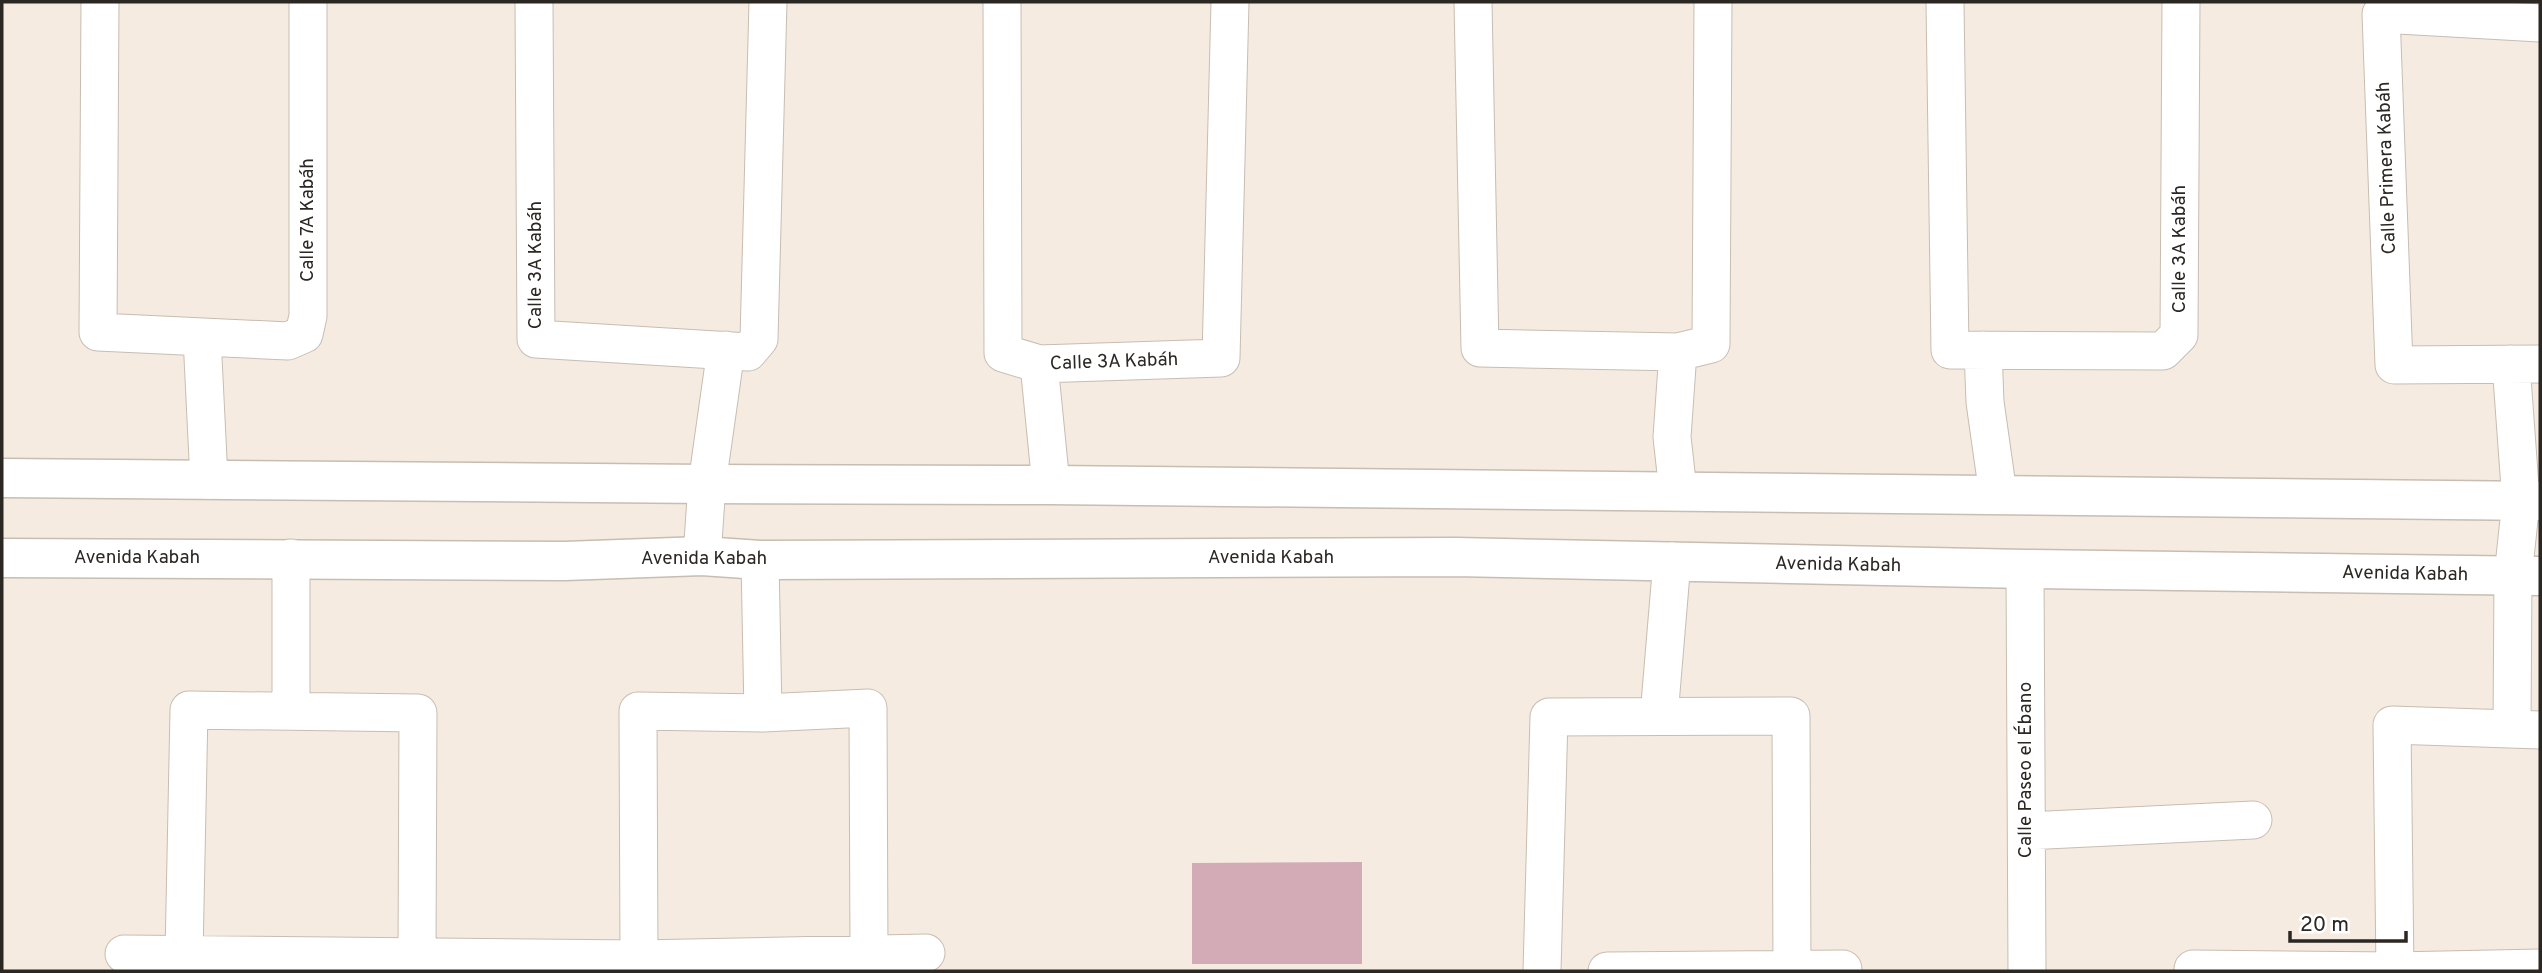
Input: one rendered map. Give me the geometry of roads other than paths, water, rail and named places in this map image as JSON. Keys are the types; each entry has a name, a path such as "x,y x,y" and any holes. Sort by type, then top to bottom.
{"main road":[{"path":"2,478 1051,485 2531,501"},
{"name":"Avenida Kabah","path":"2,558 565,561 702,556 760,560 1456,557 2526,576"}],"street":[{"name":"Calle 7A Kabáh","path":"100,2 98,332 288,341 304,334 308,316 308,2"},
{"name":"Calle 3A Kabáh","path":"534,2 536,339 748,352 759,339 768,2"},
{"name":"Calle 3A Kabáh","path":"1002,2 1003,353 1039,364 1221,358 1230,2"},
{"path":"1473,2 1480,348 1678,352 1711,344 1713,2"},
{"name":"Calle 3A Kabáh","path":"1945,2 1950,350 2163,351 2179,335 2181,2"},
{"name":"Calle Primera Kabáh","path":"2526,730 2526,576 2531,501 2526,364 2394,365 2381,14 2540,23"},
{"path":"202,337 209,480"},
{"path":"1983,350 1985,402 1998,494"},
{"path":"702,556 707,484 726,351"},
{"path":"1678,352 1672,437 1678,491"},
{"path":"1039,364 1051,485"},
{"path":"291,558 291,711"},
{"path":"760,560 764,713"},
{"path":"1659,716 1672,561"},
{"name":"Calle Paseo el Ébano","path":"2025,569 2027,971"},
{"path":"639,959 638,711 764,713 868,708 869,954"},
{"path":"184,955 188,710 418,713 417,957"},
{"path":"1542,971 1549,717 1659,716 1791,716 1792,969"},
{"path":"2395,971 2392,725 2526,730"},
{"path":"2027,831 2253,820"},
{"path":"124,954 639,959 926,953"},
{"path":"2193,969 2395,971 2540,968"},
{"path":"1607,971 1843,969"}]}
